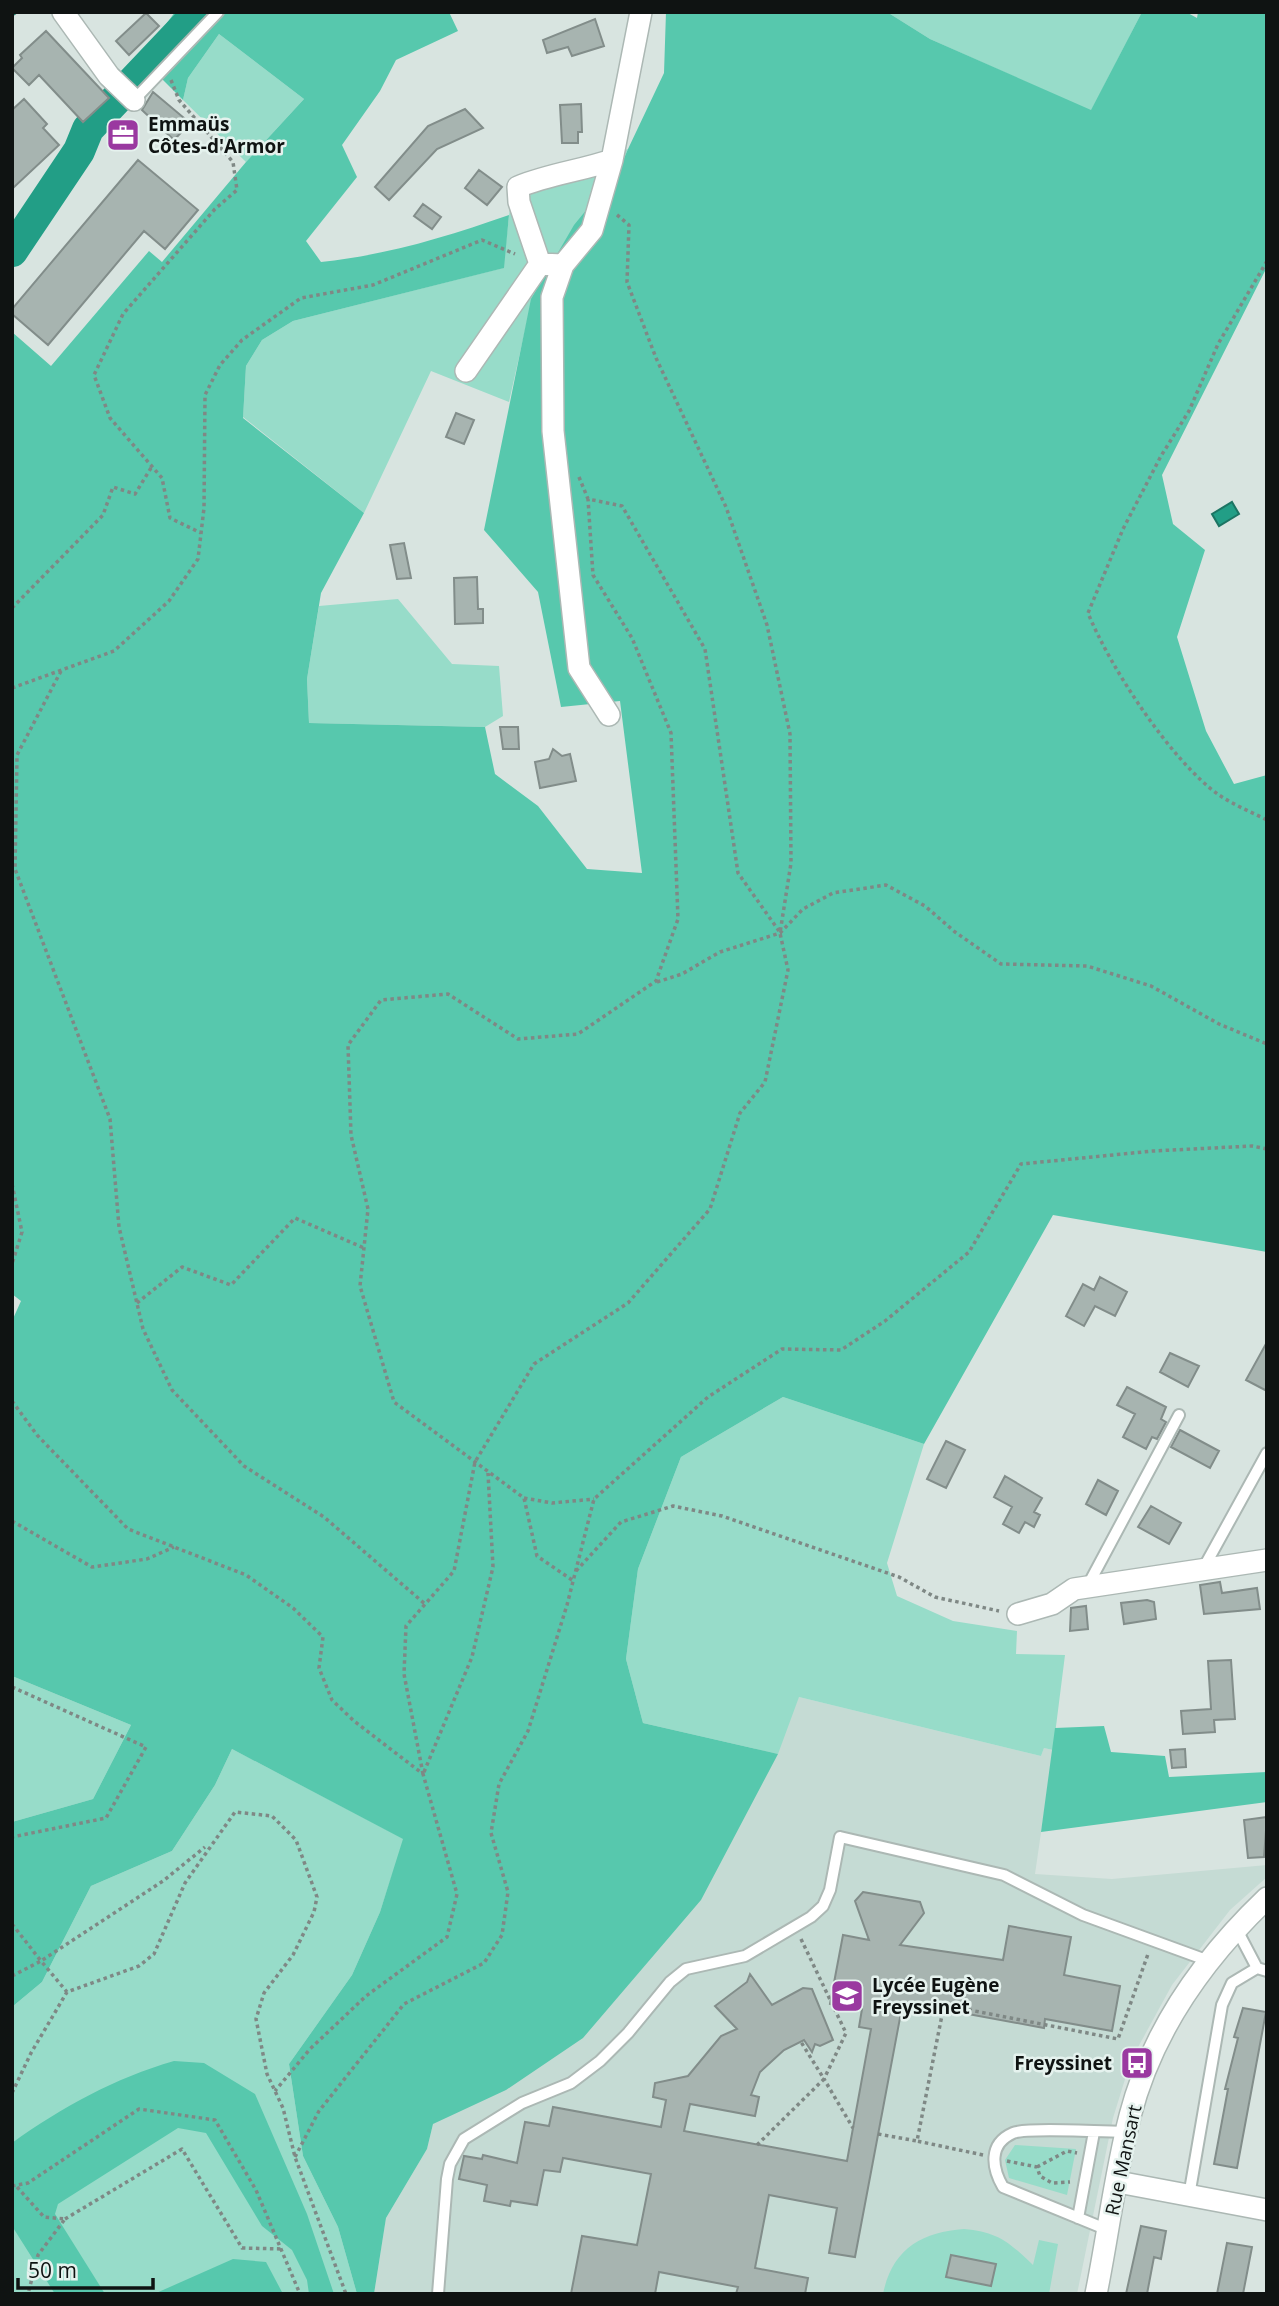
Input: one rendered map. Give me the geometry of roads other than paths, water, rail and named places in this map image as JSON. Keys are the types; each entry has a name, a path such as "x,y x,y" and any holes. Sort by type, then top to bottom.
{"street":[{"path":"63,12 109,76 134,100"},
{"path":"609,715 579,668 553,430 552,297 563,265 592,230 611,160 641,12"},
{"path":"540,264 519,202 518,187 547,174 582,171 611,160"},
{"path":"540,264 563,265"},
{"path":"466,371 540,264"},
{"path":"1018,1614 1052,1604 1074,1589 1267,1560"},
{"name":"Rue Mansart","path":"1096,2294 1127,2132 1143,2076 1167,2025 1209,1961 1236,1928 1267,1898"},
{"path":"1118,2182 1267,2210"}],"lane":[{"path":"134,100 218,12"},
{"path":"1087,1587 1179,1415"},
{"path":"1203,1569 1267,1453"},
{"path":"438,2294 447,2179 453,2157 464,2139 522,2103 571,2083 628,2033 670,1982 686,1969 745,1956 795,1927 824,1906 830,1890 840,1837 1004,1875 1083,1915 1209,1961"},
{"path":"1189,2196 1222,2005 1232,1983 1262,1969 1236,1928"},
{"path":"1108,2230 1003,2187 992,2166 996,2147 1014,2132 1127,2132"},
{"path":"1078,2218 1094,2132"}],"waterway":[{"path":"12,251 79,151 88,129 199,12"}],"place":[{"name":"Emmaüs Côtes-d'Armor","path":"123,135"},
{"name":"Lycée Eugène Freyssinet","path":"847,1996"},
{"name":"Freyssinet","path":"1137,2063"}]}
